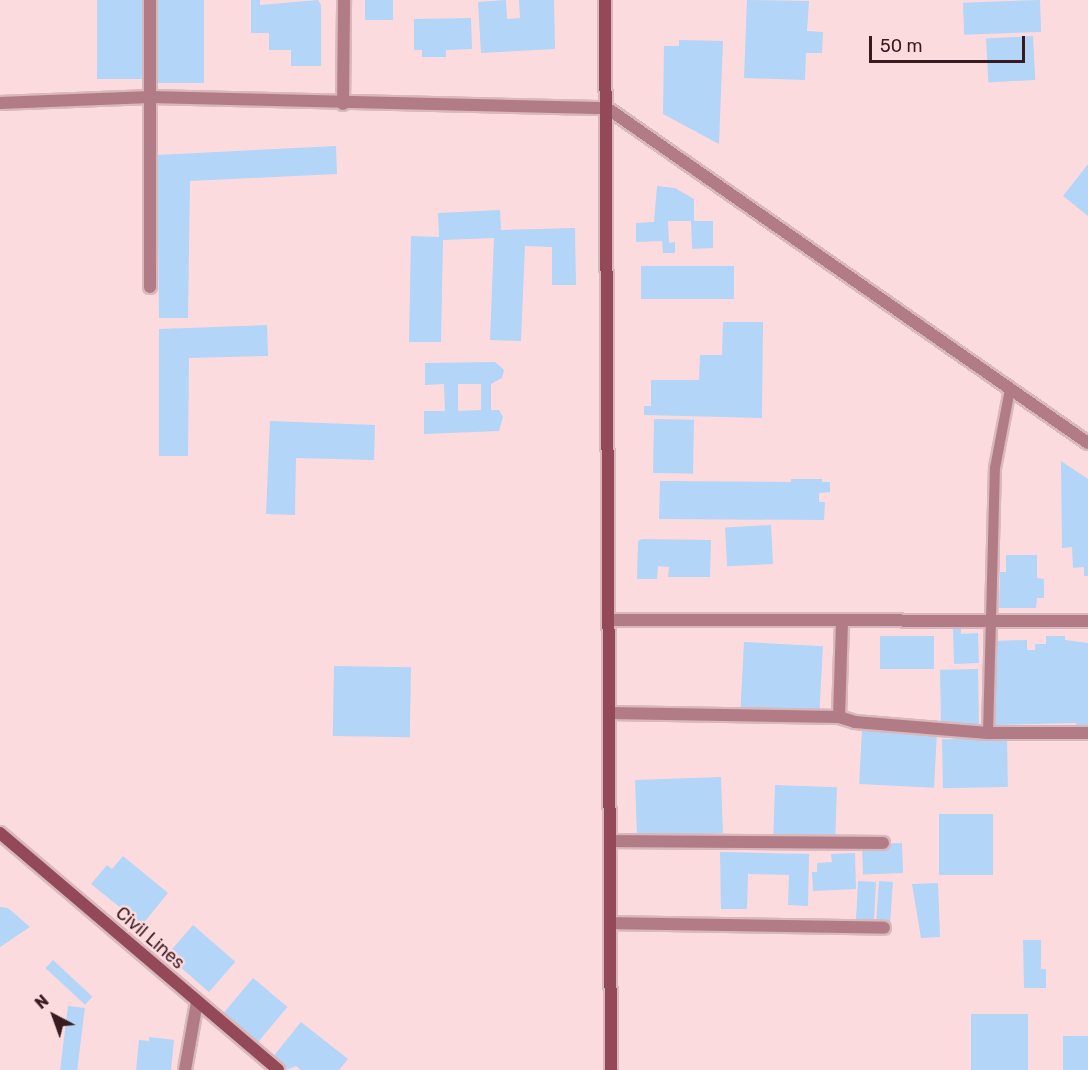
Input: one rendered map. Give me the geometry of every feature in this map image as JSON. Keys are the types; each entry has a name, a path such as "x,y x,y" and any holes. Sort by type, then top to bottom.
{"main road":[{"path":"605,0 611,1070"},
{"name":"Civil Lines","path":"0,833 278,1070"}],"street":[{"path":"150,0 150,287"},
{"path":"343,104 344,0"},
{"path":"0,103 150,97 343,104 607,108 1088,442"},
{"path":"610,620 842,621 989,618 1088,621"},
{"path":"839,717 842,621"},
{"path":"610,713 839,717 855,722 988,734 1088,733"},
{"path":"610,841 883,843"},
{"path":"611,923 884,928"},
{"path":"185,1070 197,1002"}],"lane":[{"path":"988,734 989,618 995,468 1010,389"}],"building":[{"path":"97,0 142,0 142,79 97,79"},
{"path":"156,0 204,0 204,83 156,83"},
{"path":"251,0 260,0 260,5 318,0 321,5 321,66 291,66 291,50 269,50 269,33 251,33"},
{"path":"365,0 393,0 393,20 365,20"},
{"path":"506,0 507,19 520,18 519,0 554,0 555,49 481,53 478,2"},
{"path":"747,0 809,1 807,31 823,32 822,53 806,53 805,80 744,78"},
{"path":"1040,0 1041,32 964,35 963,3"},
{"path":"471,18 472,49 446,50 446,57 422,57 422,50 414,50 414,19"},
{"path":"1033,36 1035,80 988,82 986,38"},
{"path":"679,40 723,41 719,144 663,114 664,46 679,46"},
{"path":"336,146 337,174 190,181 188,318 159,318 157,155"},
{"path":"1088,164 1088,216 1063,196"},
{"path":"657,186 675,188 694,199 694,221 713,221 713,248 692,249 691,221 668,221 669,243 675,242 675,253 663,253 662,241 636,242 636,223 654,222"},
{"path":"500,210 501,230 575,228 576,285 552,285 552,247 525,246 521,341 490,340 494,238 443,240 441,342 409,342 411,236 439,237 438,213"},
{"path":"641,266 734,266 734,299 641,299"},
{"path":"723,322 763,322 762,418 644,415 644,406 651,406 651,380 699,380 700,355 722,355"},
{"path":"267,325 268,356 189,358 188,456 159,456 159,329"},
{"path":"495,362 504,370 502,378 491,384 491,410 499,410 503,417 499,431 424,434 424,411 445,411 444,384 425,385 425,363","holes":["458,384 481,384 481,410 458,411"]},
{"path":"654,419 694,420 693,474 653,473"},
{"path":"270,421 375,425 374,460 296,458 295,515 266,514"},
{"path":"1061,461 1088,479 1088,576 1084,576 1084,567 1073,568 1072,547 1062,548"},
{"path":"791,479 822,479 822,482 830,482 830,492 819,493 819,502 825,502 824,520 659,519 660,481 791,482"},
{"path":"771,525 773,564 727,566 725,527"},
{"path":"642,539 711,540 710,577 668,577 669,567 658,566 657,579 637,579 638,541"},
{"path":"1006,555 1037,555 1037,578 1044,579 1044,598 1037,598 1036,608 999,608 1000,572 1006,572"},
{"path":"953,629 961,629 961,634 978,633 979,663 954,664"},
{"path":"880,636 934,636 934,669 880,669"},
{"path":"1046,636 1065,636 1065,640 1088,643 1088,729 1076,730 1076,723 994,725 992,641 1027,640 1027,650 1035,650 1035,644 1046,644"},
{"path":"744,642 823,646 819,711 741,707"},
{"path":"334,666 411,667 410,737 333,736"},
{"path":"978,669 979,725 941,726 940,670"},
{"path":"862,730 937,734 934,788 859,784"},
{"path":"1007,738 1008,787 943,788 942,739"},
{"path":"721,777 723,833 637,836 635,780"},
{"path":"775,785 837,787 835,838 773,836"},
{"path":"939,814 993,814 993,875 939,875"},
{"path":"902,843 903,873 863,874 862,844"},
{"path":"720,852 809,854 808,906 788,905 789,875 748,874 747,909 721,909"},
{"path":"855,853 856,889 813,891 812,872 817,872 817,863 832,862 831,854"},
{"path":"123,856 168,893 142,925 91,884 107,865 112,869"},
{"path":"858,881 876,882 874,924 856,923"},
{"path":"879,881 893,882 890,924 876,923"},
{"path":"938,883 940,937 921,938 912,884"},
{"path":"0,907 8,908 30,927 0,947"},
{"path":"193,925 235,962 209,992 167,955"},
{"path":"1023,940 1041,940 1041,969 1046,969 1046,988 1024,988"},
{"path":"53,960 92,997 85,1005 45,968"},
{"path":"253,978 287,1007 257,1043 223,1014"},
{"path":"68,1006 85,1008 77,1070 60,1070"},
{"path":"971,1014 1028,1014 1028,1070 971,1070"},
{"path":"301,1022 348,1059 339,1070 301,1070 296,1066 286,1070 272,1058"},
{"path":"1063,1036 1088,1036 1088,1070 1063,1070"},
{"path":"149,1037 174,1040 171,1070 136,1070 139,1040 149,1041"}]}
